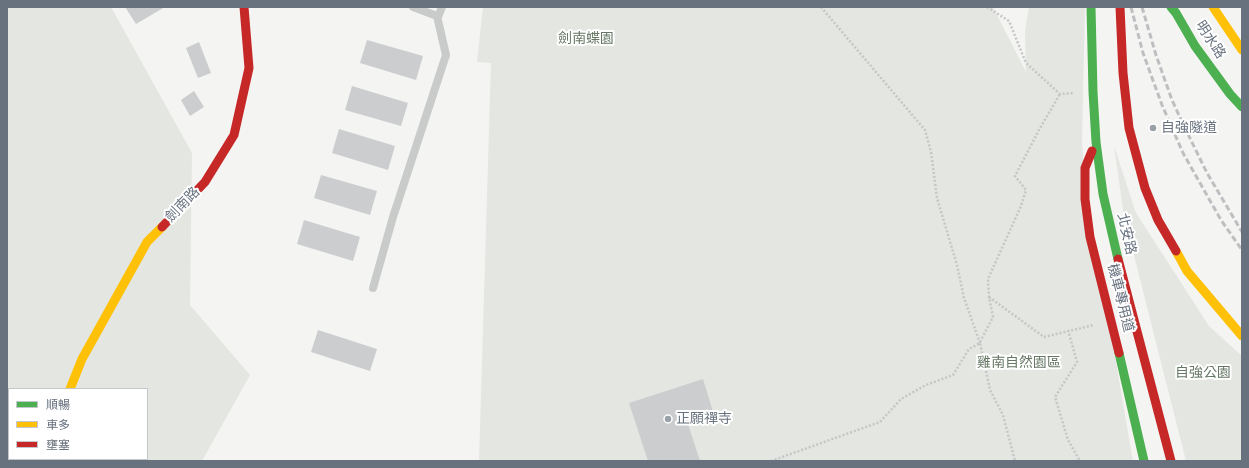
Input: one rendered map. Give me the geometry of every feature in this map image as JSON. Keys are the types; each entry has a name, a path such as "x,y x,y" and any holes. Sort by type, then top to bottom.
{"street":[{"name":"劍南路","path":"70,388 82,359 147,242 205,182 234,135 249,68 244,7"},
{"name":"北安路","path":"1091,7 1093,92 1096,142 1102,194 1115,250 1171,461"},
{"path":"1120,7 1123,73 1129,128 1145,188 1158,220 1187,271 1242,336"},
{"name":"明水路","path":"1171,7 1195,46 1230,94 1242,107"},
{"name":"明水路","path":"1213,7 1242,50"},
{"name":"機車專用道","path":"1096,142 1085,168 1085,199 1090,236 1112,321 1144,461"}],"lane":[{"path":"413,7 438,17"},
{"path":"373,288 393,216 446,55 438,17 442,7"}],"path":[{"path":"822,7 925,130 931,152 937,198 957,265 964,298 980,342 990,390 1003,415 1015,461"},
{"path":"987,7 1009,21 1026,63 1060,94 1093,92"},
{"path":"771,461 880,422 901,399 926,386 953,375 969,349 980,342 994,317 989,297 988,279 1021,206 1026,190 1016,176 1039,130 1060,94"},
{"path":"989,297 1044,337 1068,330 1112,321"},
{"path":"1068,330 1077,362 1055,397 1068,440 1080,461"}],"green space":[{"path":"7,7 111,7 192,153 190,305 250,375 202,461 7,461"},
{"path":"483,7 993,7 1026,72 1025,31 1029,7 1085,7 1082,139 1084,177 1133,461 479,461 491,63 477,62"},
{"name":"自強公園","path":"1114,146 1136,213 1209,326 1242,356 1242,461 1186,461 1124,216"}],"building":[{"path":"125,7 165,7 136,24"},
{"path":"367,40 423,56 416,80 360,63"},
{"path":"199,42 211,73 198,78 186,48"},
{"path":"352,86 408,103 401,126 345,110"},
{"path":"194,91 204,107 190,116 181,100"},
{"path":"339,129 395,146 388,170 332,153"},
{"path":"321,175 377,191 370,215 314,198"},
{"path":"304,220 360,237 353,261 297,244"},
{"path":"318,330 377,349 370,371 311,352"},
{"name":"正願禪寺","path":"703,379 714,415 688,424 700,461 648,461 629,403"}],"railway":[{"path":"1131,7 1143,53 1162,105 1183,153 1221,220 1242,250"},
{"path":"1142,7 1156,55 1172,100 1207,173 1242,232"}],"traffic: fast":[{"path":"1091,7 1096,142 1103,194 1118,259"},
{"path":"1171,7 1195,46 1230,94 1242,107"},
{"path":"1119,353 1144,461"}],"traffic: slow":[{"path":"1213,7 1242,50"},
{"path":"70,388 82,359 147,242 162,227"},
{"path":"1176,251 1187,271 1242,336"}],"traffic: jam":[{"path":"162,227 205,182 234,135 249,68 244,7"},
{"path":"1120,7 1123,73 1129,128 1145,188 1158,220 1176,251"},
{"path":"1092,151 1085,168 1085,199 1090,237 1119,353"},
{"path":"1118,259 1171,461"}],"place":[{"name":"自強隧道","path":"1153,128"},
{"name":"正願禪寺","path":"668,419"}],"park label":[{"name":"劍南蝶園","path":"586,39"},
{"name":"雞南自然園區","path":"1019,363"}]}
